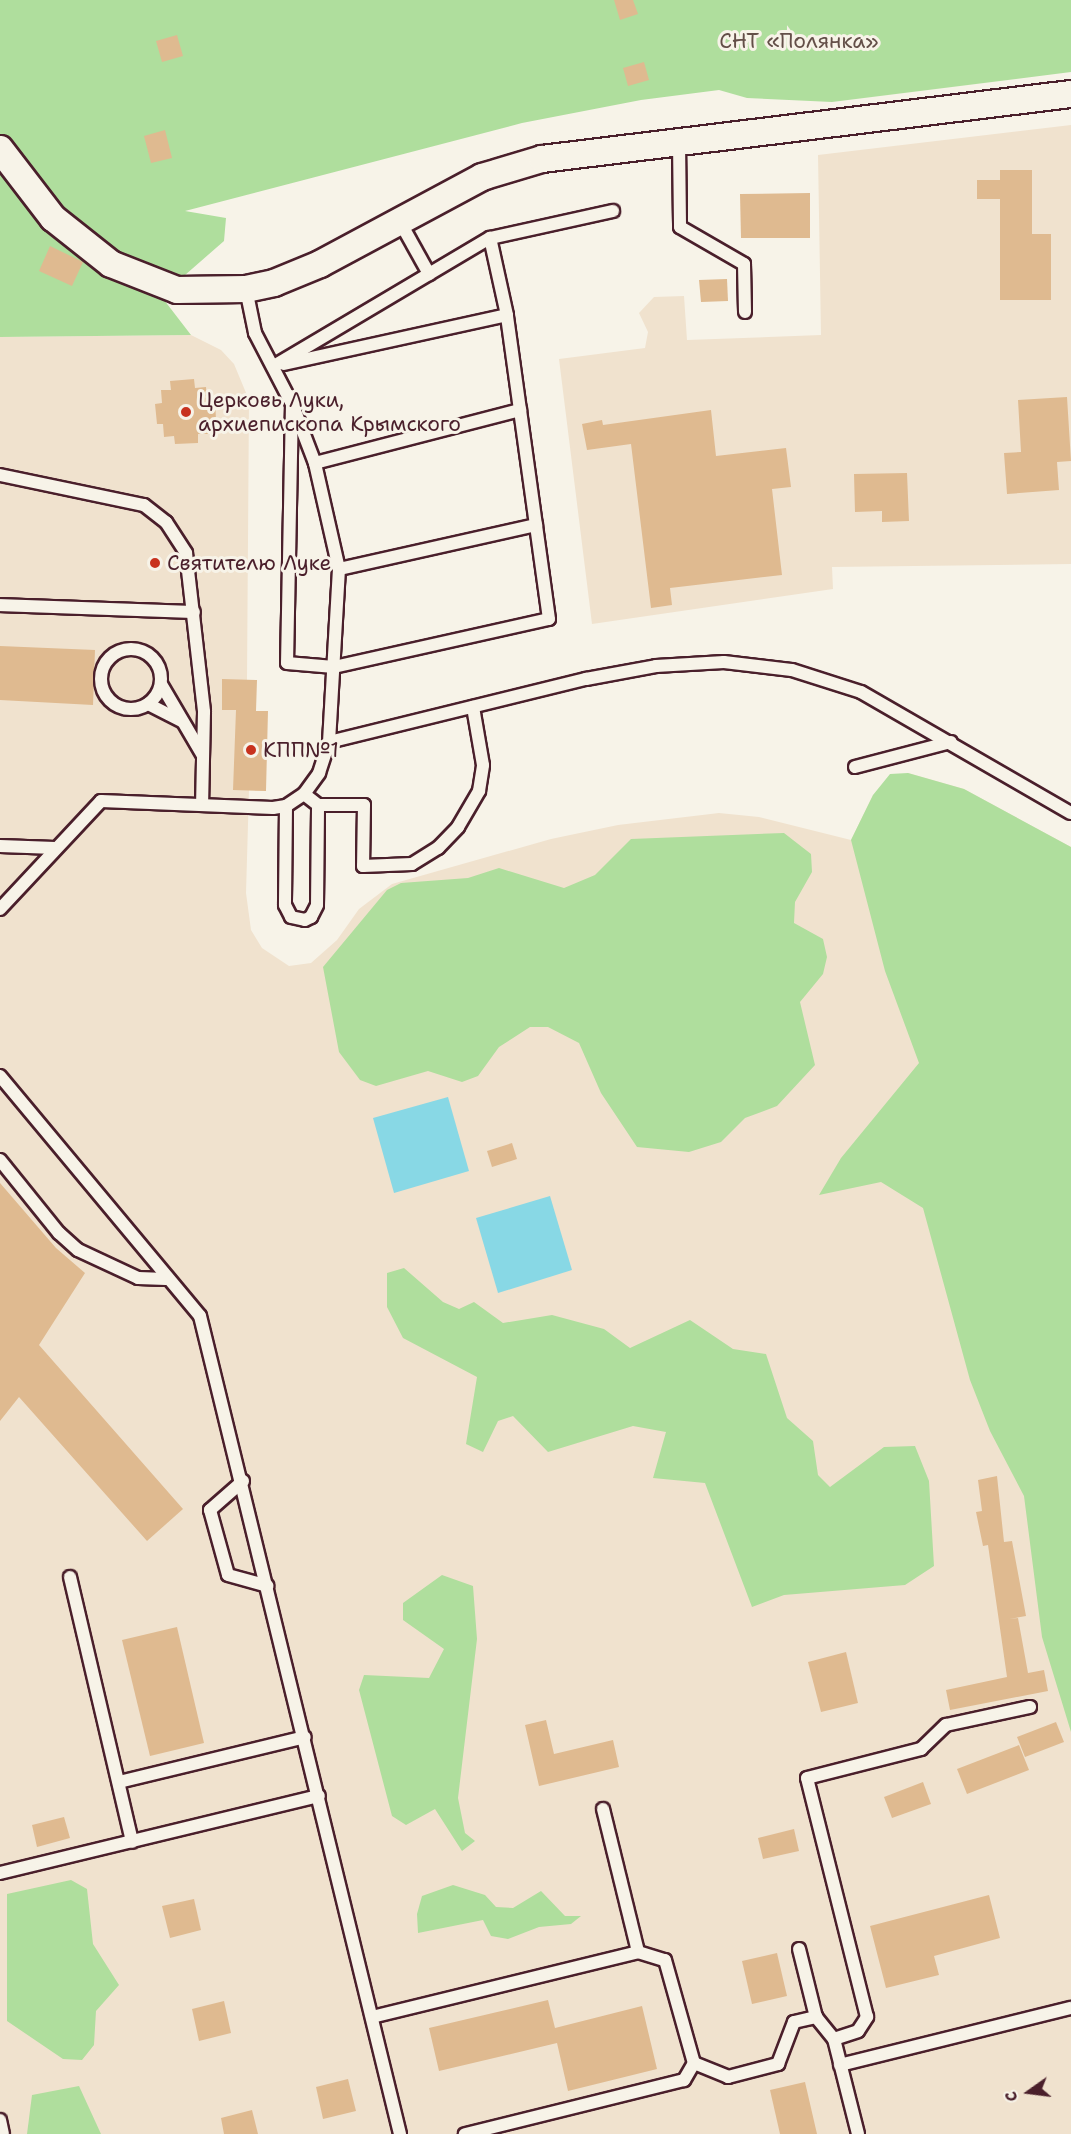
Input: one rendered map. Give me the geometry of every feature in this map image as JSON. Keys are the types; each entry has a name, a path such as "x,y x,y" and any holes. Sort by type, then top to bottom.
{"street":[{"path":"0,149 53,218 111,264 177,290 246,289 274,283 320,264 482,177 542,159 1071,94"}],"lane":[{"path":"679,142 680,227 744,264 744,312"},
{"path":"274,366 490,238 613,211"},
{"path":"399,220 429,274"},
{"path":"292,404 287,663 334,667 549,619 507,315 490,238"},
{"path":"0,909 101,801 286,806 304,794 319,773 329,742 339,569 315,463 292,404 255,333 246,289"},
{"path":"274,366 507,315"},
{"path":"315,463 520,410"},
{"path":"0,475 144,505 166,522 186,553 204,712 202,805"},
{"path":"339,569 536,525"},
{"path":"0,605 194,612"},
{"path":"161,684 148,704 137,709 114,705 101,686 105,663 124,649 147,653 160,672 161,684 203,755"},
{"path":"329,742 473,706 656,666 724,662 792,670 861,692 1071,813"},
{"path":"148,704 182,721"},
{"path":"304,794 318,804 364,805 363,866 412,864 438,848 458,827 479,791 483,765 473,706"},
{"path":"855,766 951,742"},
{"path":"286,806 285,904 291,917 304,920 311,917 317,905 318,804"},
{"path":"0,846 55,848"},
{"path":"0,1076 166,1280 200,1316 243,1481 400,2134"},
{"path":"0,1160 59,1233 78,1250 138,1278 166,1280"},
{"path":"243,1481 210,1510 228,1575 268,1586"},
{"path":"70,1577 120,1782 132,1842"},
{"path":"834,2038 858,2031 867,2016 807,1778 921,1749 946,1725 1030,1707"},
{"path":"120,1782 305,1737"},
{"path":"0,1873 319,1796"},
{"path":"603,1809 638,1952"},
{"path":"799,1949 816,2017 834,2038 858,2134"},
{"path":"372,2016 638,1952 665,1960 694,2063 684,2080 465,2134"},
{"path":"840,2065 1071,2008"},
{"path":"694,2063 728,2077 778,2064 794,2022 816,2017"},
{"path":"0,2120 3,2134"}],"shaded area":[{"path":"1071,125 1071,564 832,567 833,589 592,624 559,359 645,348 648,332 639,313 654,297 684,296 687,340 821,335 818,155"},
{"path":"191,335 221,350 234,364 249,400 247,680 256,711 268,711 249,790 246,893 251,930 262,948 289,966 311,963 337,940 359,909 392,884 551,839 618,825 719,813 759,817 851,840 873,795 908,773 964,789 1071,847 1071,2134 0,2134 0,337"}],"green space":[{"name":"СНТ «Полянка»","path":"0,0 1071,0 1071,72 832,102 747,98 719,90 641,100 522,123 185,211 226,218 224,241 161,296 191,335 0,337"},
{"path":"908,773 964,789 1071,847 1071,1732 1042,1637 1024,1496 990,1431 970,1380 923,1208 881,1182 819,1195 841,1158 919,1063 885,971 851,840 873,795 890,774"},
{"path":"784,833 811,854 812,872 795,902 794,923 823,939 827,957 823,974 800,1002 815,1065 777,1106 745,1118 721,1142 689,1152 637,1147 601,1093 579,1043 548,1027 530,1027 499,1047 478,1076 462,1082 428,1071 376,1086 360,1080 339,1052 323,967 387,890 401,883 468,878 499,868 564,888 595,875 631,839"},
{"path":"404,1268 443,1302 459,1309 474,1302 503,1323 552,1315 604,1329 630,1348 690,1320 733,1349 766,1354 787,1418 813,1441 818,1475 830,1487 884,1447 915,1446 929,1481 934,1566 905,1585 784,1595 752,1607 705,1483 653,1478 666,1432 633,1426 548,1452 513,1416 498,1421 483,1452 466,1444 477,1377 403,1338 387,1307 387,1273"},
{"path":"442,1575 473,1586 477,1639 458,1798 465,1833 475,1841 462,1851 435,1809 406,1825 392,1816 359,1690 364,1675 429,1678 444,1649 403,1620 403,1603"},
{"path":"71,1880 87,1889 93,1944 119,1985 96,2011 94,2045 82,2060 63,2059 7,2021 7,1894"},
{"path":"453,1885 485,1895 496,1907 513,1908 541,1891 565,1916 581,1916 571,1924 539,1927 508,1939 491,1936 483,1920 418,1933 417,1914 422,1896"},
{"path":"79,2086 101,2134 27,2134 32,2095"}],"water":[{"path":"448,1097 469,1171 394,1193 373,1118"},
{"path":"550,1196 572,1270 498,1293 476,1218"}],"building":[{"path":"614,0 633,0 638,14 620,20"},
{"path":"177,35 183,56 162,62 156,41"},
{"path":"644,62 649,80 628,86 623,68"},
{"path":"165,130 172,158 151,163 144,136"},
{"path":"1000,170 1032,170 1032,234 1051,234 1051,300 1000,300 1000,199 977,199 977,180 1000,180"},
{"path":"810,193 810,238 741,238 740,194"},
{"path":"50,246 83,262 72,286 39,271"},
{"path":"727,279 728,301 701,302 699,280"},
{"name":"Церковь Луки, архиепископа Крымского","path":"194,379 195,388 206,387 207,400 215,399 216,420 208,421 209,434 198,434 198,443 175,444 174,436 164,437 163,424 157,424 155,404 162,403 161,390 171,390 170,381"},
{"path":"1067,397 1071,461 1057,462 1059,490 1007,494 1004,453 1021,452 1018,400"},
{"path":"711,410 716,456 786,448 791,487 772,489 782,575 670,588 672,605 651,608 631,444 587,450 582,424 602,420 603,425"},
{"path":"907,473 909,521 882,522 882,511 855,512 854,474"},
{"path":"0,646 95,650 93,705 0,700"},
{"name":"КПП№1","path":"222,679 257,680 256,711 268,711 266,791 233,790 236,710 222,710"},
{"path":"512,1143 517,1159 492,1167 487,1151"},
{"path":"0,1183 56,1248 85,1273 39,1345 183,1509 147,1541 19,1397 0,1421"},
{"path":"997,1476 1004,1542 1012,1541 1026,1616 1009,1619 1018,1618 1028,1673 1044,1670 1048,1691 950,1710 946,1690 1007,1677 988,1545 983,1546 976,1512 982,1511 978,1480"},
{"path":"177,1627 204,1743 150,1756 122,1640"},
{"path":"846,1652 858,1703 821,1712 808,1662"},
{"path":"546,1720 554,1754 613,1740 619,1767 539,1786 525,1725"},
{"path":"1056,1722 1064,1742 1025,1757 1017,1737"},
{"path":"1019,1745 1029,1770 967,1794 957,1769"},
{"path":"923,1782 931,1804 892,1818 884,1797"},
{"path":"64,1817 70,1838 37,1847 32,1825"},
{"path":"794,1829 799,1851 763,1859 758,1838"},
{"path":"989,1895 1000,1938 934,1956 939,1975 886,1988 870,1926"},
{"path":"194,1899 201,1930 170,1938 162,1906"},
{"path":"777,1953 787,1996 752,2004 742,1961"},
{"path":"548,2000 555,2028 642,2006 657,2069 568,2091 557,2043 439,2071 429,2028"},
{"path":"224,2001 231,2033 199,2041 192,2009"},
{"path":"348,2079 356,2111 323,2119 316,2087"},
{"path":"805,2082 817,2134 780,2134 770,2090"},
{"path":"252,2110 258,2134 224,2134 221,2118"}],"place":[{"name":"Церковь Луки, архиепископа Крымского","path":"186,412"},
{"name":"Святителю Луке","path":"155,563"},
{"name":"КПП№1","path":"251,750"}]}
